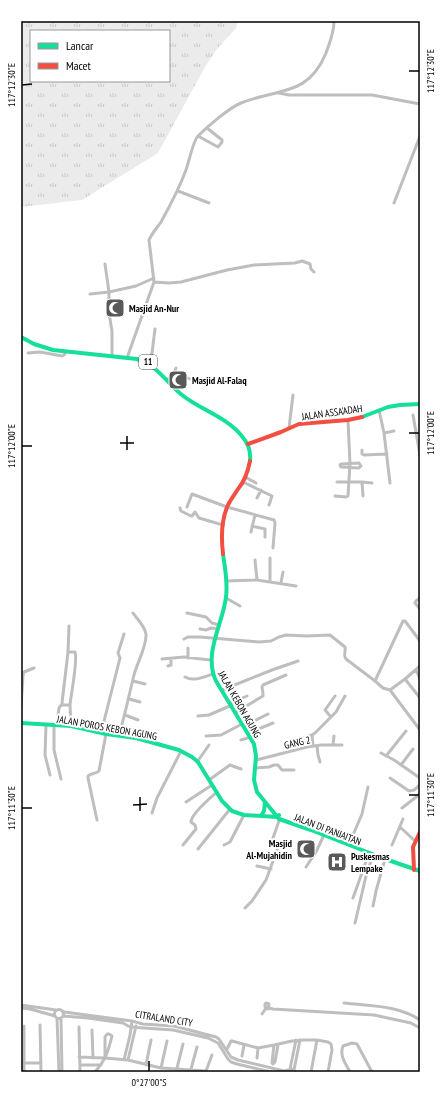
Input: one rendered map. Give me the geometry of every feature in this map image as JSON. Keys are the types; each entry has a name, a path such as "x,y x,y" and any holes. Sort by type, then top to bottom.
{"main road":[{"name":"11","path":"21,337 47,348 66,352 143,360 154,366 183,396 238,431 248,444"},
{"name":"JALAN ASSA'ADAH","path":"248,444 302,423 348,420 370,415 379,410 400,405 420,404"},
{"name":"JALAN KEBON AGUNG","path":"248,444 250,454 245,477 227,507 223,525 222,551 226,598 210,660 213,674 250,735 255,747 255,788 278,816"},
{"name":"JALAN POROS KEBON AGUNG","path":"21,723 70,726 144,740 181,751 192,756 204,770 222,801 235,813 244,815 278,816"},
{"path":"261,816 264,811 265,802"},
{"path":"278,816 312,827 414,868 420,868"},
{"name":"JALAN DI PANJAITAN","path":"278,816 324,835 364,849 371,854 420,871"},
{"path":"414,868 413,848 420,832"}],"street":[{"path":"127,358 154,280 149,240 178,191 195,139 234,106 255,98 295,88 303,84 319,67 332,38 334,21"},
{"path":"279,93 289,95 372,95 420,104"},
{"path":"198,136 217,148 219,147 222,140 207,128"},
{"path":"394,203 420,136"},
{"path":"178,191 209,202"},
{"path":"90,294 109,292 154,280 169,283 181,282 227,270 254,265 295,263 302,261 310,264 311,269 314,272"},
{"path":"105,264 112,331 112,357"},
{"path":"149,363 152,353 154,330"},
{"path":"28,353 40,352 62,356 66,352"},
{"path":"167,380 174,374 176,368"},
{"path":"174,374 190,379"},
{"path":"290,428 293,395"},
{"path":"379,410 384,433 390,483"},
{"path":"413,415 418,434 420,455"},
{"path":"335,496 347,496 350,466 348,420"},
{"path":"414,421 420,420"},
{"path":"384,433 394,431"},
{"path":"362,450 362,454 364,455 387,454"},
{"path":"245,477 256,483"},
{"path":"243,482 274,497 269,505"},
{"path":"337,482 372,483"},
{"path":"362,482 363,496"},
{"path":"257,498 261,490"},
{"path":"187,507 192,494 227,507 273,520 275,521 273,548"},
{"path":"180,508 180,511 191,516 195,512 199,518 223,525"},
{"path":"251,532 255,515"},
{"path":"252,526 264,529 265,537"},
{"path":"270,558 270,582"},
{"path":"255,560 257,580"},
{"path":"281,584 283,572"},
{"path":"225,581 257,580 296,586"},
{"path":"226,598 240,606"},
{"path":"420,598 415,603 420,609"},
{"path":"119,735 135,670 146,634 143,625 133,613"},
{"path":"186,613 206,617 219,627"},
{"path":"375,681 403,621 405,621 420,641"},
{"path":"61,779 54,753 54,725 57,722 62,704 68,652 69,626"},
{"path":"200,629 206,630 219,627"},
{"path":"101,733 120,658 118,653 124,634"},
{"path":"184,639 191,637 259,642 270,641 286,635 330,635 345,647 346,659 383,688 390,690 420,730"},
{"path":"188,648 188,658"},
{"path":"68,652 74,652 76,654 70,705 70,726"},
{"path":"162,659 181,657 210,660"},
{"path":"168,666 171,664 171,659"},
{"path":"222,690 298,661"},
{"path":"390,690 420,666"},
{"path":"21,708 23,675 24,672 34,668"},
{"path":"416,670 420,680"},
{"path":"185,677 193,679 213,674"},
{"path":"236,712 262,696 263,685 286,675"},
{"path":"405,679 420,698"},
{"path":"133,681 145,684"},
{"path":"198,716 209,715 247,696"},
{"path":"331,717 325,710 335,696"},
{"path":"292,742 312,735 336,712 346,696"},
{"path":"129,699 140,702"},
{"path":"62,704 70,705"},
{"path":"206,736 221,735 268,714"},
{"path":"125,715 138,720"},
{"path":"241,740 273,723"},
{"path":"46,725 45,755 50,775"},
{"path":"386,756 406,731"},
{"path":"97,820 88,776 99,771 106,734"},
{"path":"312,735 313,746"},
{"path":"333,745 334,736"},
{"path":"197,762 209,745"},
{"name":"GANG 2","path":"256,760 313,746 342,745"},
{"path":"317,746 320,762"},
{"path":"401,765 413,749"},
{"path":"152,813 157,798 181,751"},
{"path":"381,753 420,778"},
{"path":"209,780 230,765 241,769"},
{"path":"255,768 278,765 282,770 294,770"},
{"path":"390,778 409,791 414,790 420,785"},
{"path":"186,802 212,785"},
{"path":"350,842 362,814 368,787"},
{"path":"183,845 196,829 195,825 191,822 191,818 216,792"},
{"path":"402,808 420,794"},
{"path":"198,849 230,809"},
{"path":"224,845 230,842 244,815"},
{"path":"245,908 252,901 266,880 271,869 279,845 279,843 273,838 278,816"},
{"path":"392,845 403,819"},
{"path":"400,827 415,841"},
{"path":"306,867 316,852 324,835"},
{"path":"353,898 371,854"},
{"path":"355,923 371,854"},
{"path":"373,906 385,859"},
{"path":"257,866 271,869"},
{"path":"344,1004 370,1006 405,1012 420,1020"},
{"path":"370,1006 370,1014"},
{"name":"CITRALAND CITY","path":"21,1007 56,1010 60,1009 60,1016"},
{"name":"CITRALAND CITY","path":"21,1007 60,1016 123,1023 130,1027 174,1030 219,1039 231,1057 238,1060 291,1071"},
{"path":"374,1015 375,1007"},
{"path":"262,1014 267,1008 370,1014 411,1023 420,1028"},
{"path":"56,1010 55,1012 60,1016 62,1072"},
{"path":"59,1072 60,1016"},
{"name":"CITRALAND CITY","path":"60,1016 132,1021 143,1024 174,1026 208,1037 218,1043 231,1062 271,1072"},
{"path":"126,1060 132,1021"},
{"path":"126,1060 136,1027 136,1022"},
{"path":"40,1025 41,1072"},
{"path":"24,1026 22,1063 24,1072"},
{"path":"79,1027 80,1072"},
{"path":"92,1030 93,1058"},
{"path":"94,1072 100,1065 105,1058 108,1053 112,1036 110,1034 107,1034 105,1037 105,1058"},
{"path":"146,1065 151,1040"},
{"path":"227,1049 231,1041 236,1041 244,1045 258,1048 298,1040 317,1040 328,1042 332,1047 328,1072"},
{"path":"291,1071 298,1040"},
{"path":"311,1072 317,1040"},
{"path":"161,1068 167,1041"},
{"path":"350,1072 342,1058 341,1053 344,1046 352,1043 357,1044 372,1072"},
{"path":"177,1068 183,1044"},
{"path":"242,1056 244,1045"},
{"path":"276,1045 275,1062 273,1064 272,1063 276,1045"},
{"path":"191,1069 197,1047"},
{"path":"257,1058 258,1048"},
{"path":"79,1057 126,1060 161,1068 206,1071 212,1054"},
{"path":"22,1063 41,1063"},
{"path":"80,1065 100,1065"},
{"path":"92,1065 94,1072"}],"green space":[{"path":"21,21 238,21 236,28 216,50 205,67 158,153 82,200 21,207"}],"traffic: fast":[{"path":"21,337 34,344 53,350 137,359 144,362 156,370 182,395 221,418 235,429 247,444 250,453 250,461"},
{"path":"362,417 388,407 420,404"},
{"path":"223,554 227,591 213,649 213,670 216,681 254,744 256,756 254,780 257,792 279,819 420,871"},
{"path":"21,723 71,726 106,734 136,738 179,750 198,762 222,801 232,811 244,815 277,817 279,815"},
{"path":"261,816 264,811 265,802"}],"traffic: jam":[{"path":"248,444 299,424 348,420 362,417"},
{"path":"223,554 222,535 224,517 229,503 243,483 250,461"},
{"path":"414,870 413,847 420,832"}],"place":[{"name":"Masjid An-Nur","path":"115,308"},
{"name":"Masjid Al-Falaq","path":"178,380"},
{"name":"Masjid Al-Mujahidin","path":"306,849"},
{"name":"Puskesmas Lempake","path":"337,862"}]}
